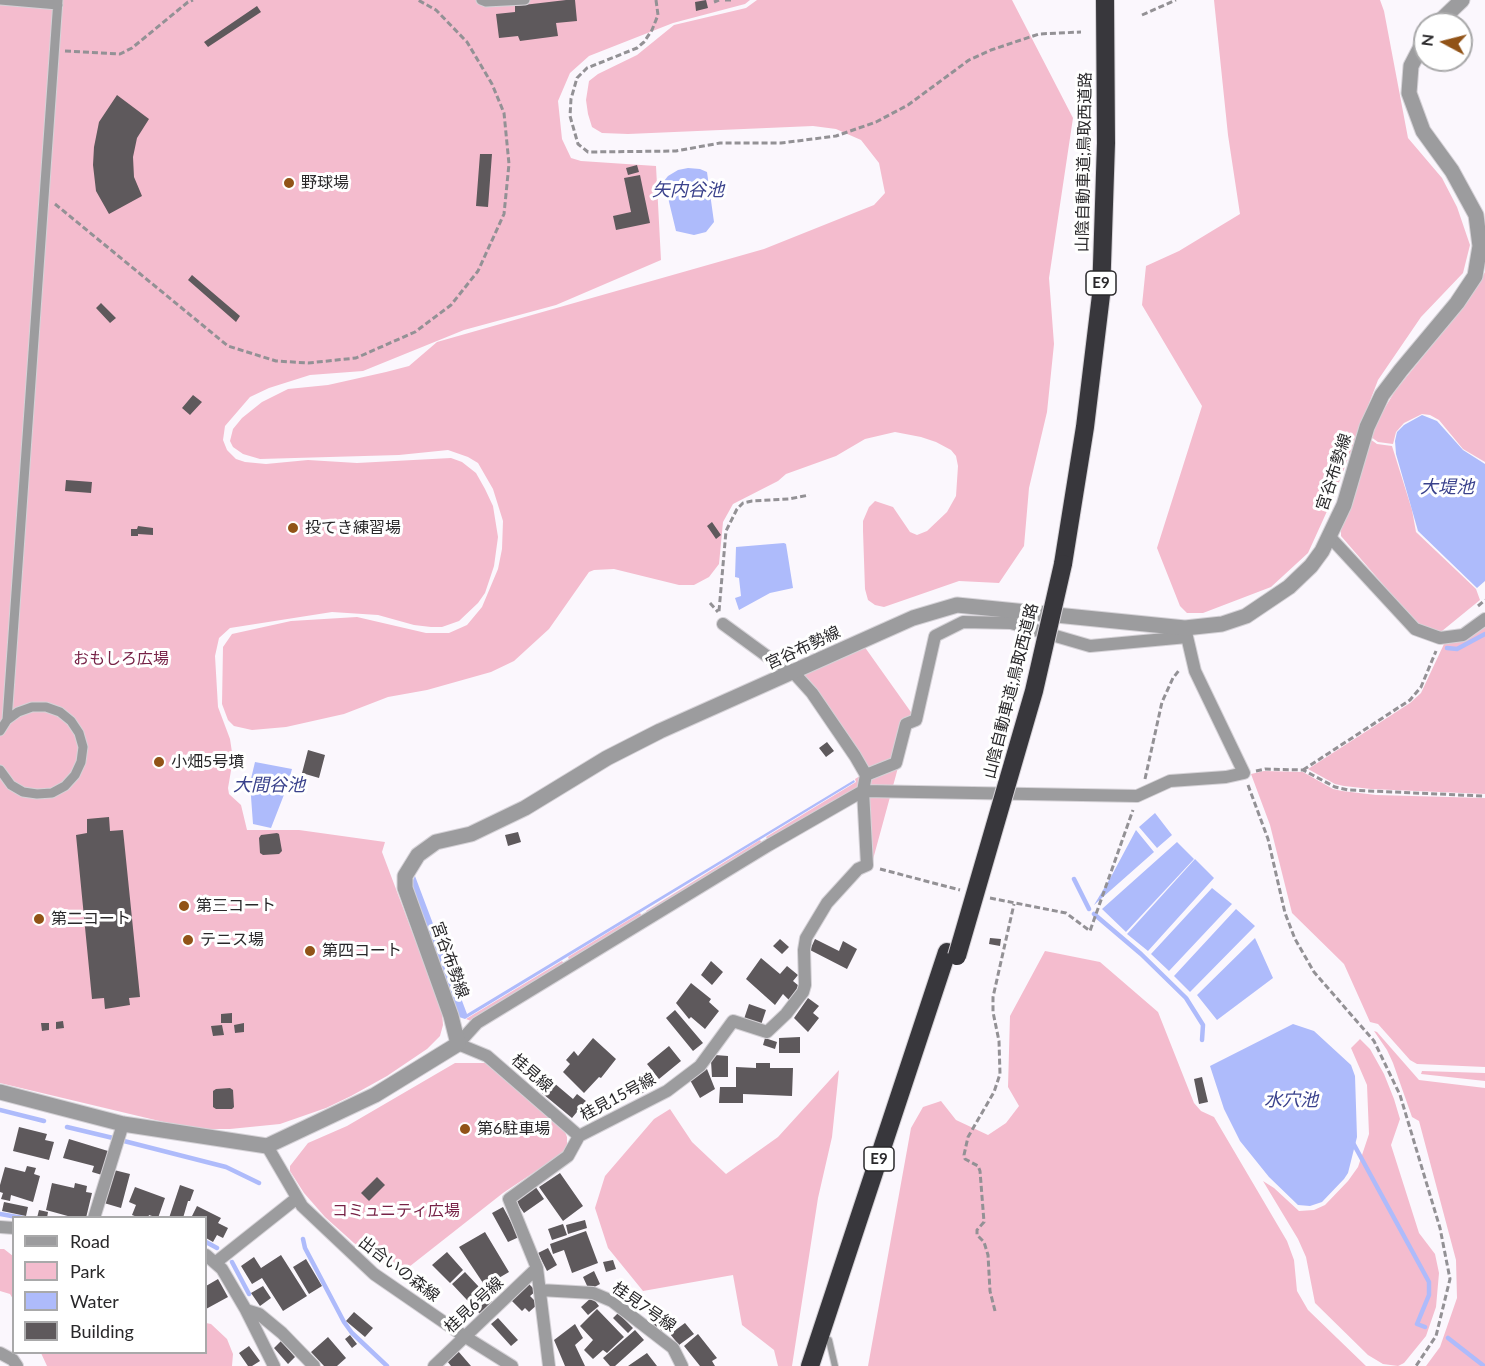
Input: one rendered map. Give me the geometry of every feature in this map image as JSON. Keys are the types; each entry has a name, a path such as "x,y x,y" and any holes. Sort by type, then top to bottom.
{"highway":[{"name":"山陰自動車道;鳥取西道路","path":"1058,563 1089,291 1096,143 1094,0"},
{"name":"山陰自動車道;鳥取西道路","path":"820,1366 952,954 1058,563 1085,427 1101,295 1106,143 1105,0"},
{"name":"山陰自動車道;鳥取西道路","path":"810,1366 952,954"}],"street":[{"path":"0,0 58,2 7,720"},
{"path":"481,0 486,2 525,0"},
{"path":"1450,12 1462,0"},
{"name":"宮谷布勢線","path":"458,1044 451,1016 405,888 405,876 418,855 436,842 471,834 525,808 607,758 660,731 913,618 957,605 1186,632 1222,624 1246,615 1289,587 1311,566 1322,551 1344,505 1367,427 1382,395 1457,303 1475,276 1480,246 1476,215 1452,171 1423,131 1409,93 1413,62"},
{"path":"1329,536 1415,629 1440,638 1463,634 1485,619"},
{"path":"721,619 775,662 793,672 812,693 866,775 863,791 867,865"},
{"path":"0,1092 123,1124 267,1146 375,1095 458,1044 477,1023 770,844 863,791 1137,796 1170,781 1226,777 1244,773 1195,670 1186,632 1090,646 1011,623 963,622 935,636 915,720 906,724 896,763 866,775"},
{"path":"0,731 7,720 18,712 32,707 46,707 60,712 71,721 79,733 82,747 81,762 75,775 65,786 52,793 38,795 23,792 11,785 0,770"},
{"name":"桂見15号線","path":"549,1366 537,1268 509,1199 568,1156 579,1136 666,1091 700,1066 733,1021 766,1032 786,1014 806,985 804,950 806,938 827,903 858,869 867,865"},
{"name":"桂見線","path":"458,1044 487,1056 579,1136"},
{"path":"95,1216 123,1124"},
{"name":"出合いの森線","path":"267,1146 302,1206 326,1231 374,1274 512,1366"},
{"path":"215,1263 297,1198"},
{"path":"207,1255 222,1269 274,1366"},
{"name":"桂見6号線","path":"434,1366 537,1268"},
{"name":"桂見7号線","path":"540,1290 593,1293 612,1301 673,1348 682,1366"},
{"path":"246,1310 260,1314 314,1366"},
{"path":"0,1353 13,1360 17,1366"}],"lane":[{"path":"829,1340 835,1366"}],"path":[{"path":"54,50 120,54 132,48 193,0"},
{"path":"44,196 228,346 276,360 308,363 356,358 415,332 451,304 478,271 504,214 509,164 504,113 492,84 467,42 436,10 418,0"},
{"path":"656,0 658,15 644,42 636,48 587,68 577,78 571,99 570,116 578,144 588,152 676,151 720,143 781,143 836,136 876,122 908,105 969,60 991,50 1039,34 1081,33"},
{"path":"714,2 719,0"},
{"path":"725,0 731,0"},
{"path":"1142,15 1176,0"},
{"path":"721,619 726,531 737,509 743,503 752,501 789,499 809,495"},
{"path":"1475,609 1485,600"},
{"path":"710,603 721,619"},
{"path":"1303,770 1410,700 1421,687 1440,638"},
{"path":"980,895 1014,904 1066,913 1090,931 1133,809 1141,794 1162,702 1173,678 1192,658"},
{"path":"1416,1366 1436,1336 1450,1279 1440,1228 1400,1095 1374,1041 1314,972 1295,939 1285,913 1268,839 1244,773 1265,769 1303,770 1335,787 1348,790 1483,796"},
{"path":"867,865 969,892"},
{"path":"995,1311 990,1291 988,1255 984,1242 977,1235 977,1230 984,1222 980,1172 978,1166 965,1159 965,1147 968,1137 994,1092 999,1074 999,1041 993,1012 993,997 1014,904"}],"green space":[{"name":"おもしろ広場","path":"0,0 750,0 745,4 673,23 589,56 570,73 558,101 562,139 571,158 581,161 656,166 661,260 556,305 464,330 363,371 310,375 269,388 250,397 225,426 223,440 227,450 236,459 245,462 266,464 308,460 357,463 451,458 462,462 476,473 485,489 493,506 498,537 494,566 485,593 459,621 442,627 431,627 414,625 378,615 332,612 230,628 219,638 215,656 218,707 230,739 233,759 228,788 229,794 241,805 247,830 299,830 385,842 382,852 442,1011 443,1025 440,1036 427,1049 387,1076 351,1096 326,1108 280,1124 207,1129 172,1124 0,1083"},
{"path":"757,0 1012,0 1073,118 1049,278 1054,344 1047,412 1029,488 1024,546 999,583 959,581 884,607 868,600 865,589 863,521 869,507 875,501 893,507 910,532 917,535 927,531 947,512 956,496 958,466 956,456 951,450 921,437 895,432 865,439 836,456 786,474 778,481 733,504 723,522 719,564 709,577 694,585 679,585 614,569 594,570 589,572 549,629 514,661 491,672 427,690 388,697 344,714 286,727 252,730 234,726 228,720 222,704 223,647 232,634 291,621 357,617 426,633 449,633 467,625 482,607 498,569 502,549 503,521 493,489 478,463 468,457 448,450 399,455 260,459 243,454 233,447 230,441 233,429 242,418 262,402 288,389 328,385 409,366 437,342 764,249 874,205 885,193 879,163 861,140 836,129 813,126 628,134 602,133 592,127 586,100 589,81 598,74 637,55 674,25 746,8"},
{"path":"1214,0 1380,0 1408,138 1442,178 1457,207 1470,245 1463,273 1421,317 1378,380 1333,498 1308,553 1271,587 1203,613 1187,613 1180,606 1157,548 1202,406 1142,305 1146,266 1179,251 1240,214 1228,135"},
{"path":"1485,272 1485,462 1463,449 1439,420 1430,415 1422,414 1404,423 1396,432 1393,444 1378,442 1371,437 1377,421 1395,391 1468,301"},
{"path":"1370,439 1377,444 1392,446 1412,510 1416,532 1476,589 1480,600 1442,631 1436,632 1420,625 1412,618 1341,536"},
{"path":"1485,627 1485,794 1344,786 1335,784 1308,769 1410,703 1421,693 1444,644 1461,641"},
{"path":"864,646 913,715 901,757 868,769 802,674"},
{"path":"899,764 872,863 869,858 869,782 878,772"},
{"path":"1264,771 1303,772 1333,789 1342,791 1376,795 1485,798 1485,1067 1417,1064 1410,1060 1378,1024 1370,1022 1344,964 1292,913 1270,825 1251,774"},
{"path":"860,776 856,790 769,842 766,837 856,782 855,779"},
{"path":"760,840 763,845 648,914 646,911"},
{"path":"640,913 643,918 570,962 568,957"},
{"path":"1045,951 1100,962 1158,1012 1194,1103 1201,1111 1214,1117 1287,1241 1294,1260 1297,1291 1308,1310 1366,1366 868,1366 911,1128 923,1107 941,1101 956,1120 988,1135 1006,1123 1019,1106 1008,1087 1010,1016"},
{"path":"562,961 565,965 471,1021 466,1019"},
{"path":"1374,1031 1419,1080 1485,1088 1485,1366 1426,1366 1440,1347 1457,1298 1456,1260 1419,1121 1412,1117 1393,1063"},
{"path":"1360,1039 1370,1049 1384,1074 1394,1099 1400,1119 1391,1145 1419,1233 1435,1254 1439,1273 1436,1307 1426,1336 1404,1363 1398,1366 1383,1364 1368,1355 1315,1303 1306,1257 1298,1239 1263,1181 1299,1211 1314,1210 1325,1205 1358,1167 1369,1134 1367,1085 1351,1048"},
{"name":"コミュニティ広場","path":"455,1063 487,1063 565,1132 567,1147 563,1153 503,1193 400,1274 354,1243 325,1217 304,1193 290,1171 290,1166 308,1143 347,1126"},
{"path":"839,1070 832,1137 818,1198 792,1366 778,1366 774,1350 742,1325 733,1275 643,1291 608,1248 595,1208 605,1176 654,1119 670,1109 692,1142 726,1174 778,1137"},
{"path":"1422,1071 1485,1073 1485,1081 1421,1074"},
{"path":"0,1249 4,1249 12,1255 12,1297 10,1294 0,1291"},
{"path":"207,1323 211,1324 227,1339 233,1354 232,1366 47,1366 41,1354 207,1354"}],"water":[{"name":"矢内谷池","path":"688,168 707,172 714,222 706,232 694,235 676,231 664,181 678,170"},
{"name":"大堤池","path":"1422,415 1437,421 1463,450 1485,464 1485,581 1477,588 1418,531 1396,454 1395,441 1397,432 1404,425"},
{"path":"784,543 793,588 770,593 739,610 735,598 741,596 739,578 735,577 736,547"},
{"name":"大間谷池","path":"255,762 292,769 271,828 253,824 250,783"},
{"path":"854,780 855,782 465,1019 459,1017 411,884 415,876 467,1014"},
{"path":"1155,813 1172,835 1157,848 1139,827"},
{"path":"1136,830 1154,852 1094,905 1112,875"},
{"path":"1177,842 1194,859 1126,932 1102,909"},
{"path":"1195,859 1214,878 1148,951 1127,934"},
{"path":"1212,888 1232,904 1169,971 1151,954"},
{"path":"1236,909 1255,926 1190,992 1174,976"},
{"path":"1255,938 1273,978 1217,1020 1197,995"},
{"name":"水穴池","path":"1293,1024 1314,1031 1351,1065 1355,1076 1357,1137 1348,1173 1322,1202 1310,1206 1298,1205 1269,1177 1240,1141 1224,1109 1210,1066"}],"building":[{"path":"575,0 577,21 556,23 558,36 520,41 518,36 499,38 496,14 515,12 515,6"},
{"path":"706,0 708,8 696,11 695,2"},
{"path":"257,6 261,12 208,47 204,42"},
{"path":"117,95 149,119 137,138 133,157 134,177 142,196 109,214 96,191 93,165 94,147 99,122"},
{"path":"480,154 492,154 488,207 476,206"},
{"path":"637,165 639,172 628,175 626,168"},
{"path":"640,175 650,223 616,230 613,216 631,212 624,178"},
{"path":"192,275 240,316 236,322 188,280"},
{"path":"101,303 116,318 110,323 96,308"},
{"path":"193,395 202,402 190,415 182,408"},
{"path":"66,480 92,482 91,493 65,491"},
{"path":"712,522 721,535 716,539 707,526"},
{"path":"138,526 153,528 153,535 131,536 131,529 137,529"},
{"path":"827,742 834,751 826,757 819,748"},
{"path":"308,750 325,755 319,778 302,773"},
{"path":"109,817 110,831 123,830 140,997 129,998 130,1005 105,1009 104,998 92,999 76,835 87,833 87,819"},
{"path":"518,832 521,842 508,846 505,835"},
{"path":"277,833 282,851 279,854 263,855 260,853 259,838 261,835"},
{"path":"990,938 1001,939 1000,946 989,944"},
{"path":"780,939 789,947 782,954 773,946"},
{"path":"815,939 839,951 843,941 857,949 847,969 810,950"},
{"path":"761,958 780,974 787,966 798,975 793,981 799,986 789,1000 783,994 775,1005 746,979"},
{"path":"711,961 723,972 712,985 701,975"},
{"path":"691,983 711,999 709,1002 719,1011 705,1029 691,1017 689,1019 676,1003"},
{"path":"808,998 819,1006 813,1013 819,1018 808,1032 794,1018"},
{"path":"749,1004 766,1010 761,1025 744,1019"},
{"path":"675,1010 703,1043 693,1051 666,1018"},
{"path":"232,1013 232,1023 221,1023 221,1014"},
{"path":"63,1021 64,1028 56,1029 56,1022"},
{"path":"41,1023 49,1023 49,1030 42,1031"},
{"path":"244,1023 244,1032 235,1033 234,1025"},
{"path":"222,1025 224,1035 213,1036 211,1026"},
{"path":"800,1037 800,1053 779,1053 779,1038"},
{"path":"593,1038 616,1059 601,1078 599,1077 584,1093 563,1072 570,1064 566,1060 574,1051 578,1056"},
{"path":"765,1038 777,1042 775,1049 763,1045"},
{"path":"669,1046 681,1061 659,1079 647,1064"},
{"path":"715,1055 728,1056 728,1077 712,1077 711,1061"},
{"path":"756,1063 770,1063 770,1068 793,1068 792,1096 743,1094 743,1103 719,1103 720,1087 736,1087 736,1067 756,1068"},
{"path":"707,1069 715,1089 700,1098 690,1080"},
{"path":"644,1072 654,1085 641,1094 632,1082"},
{"path":"547,1077 573,1099 577,1094 586,1101 572,1118 537,1089"},
{"path":"1202,1077 1208,1102 1199,1104 1194,1079"},
{"path":"230,1088 233,1090 234,1107 216,1109 213,1107 213,1091"},
{"path":"19,1127 47,1134 45,1140 54,1142 49,1160 13,1151"},
{"path":"69,1139 108,1151 102,1175 92,1172 94,1166 63,1158"},
{"path":"27,1166 36,1168 34,1174 40,1176 33,1202 11,1195 10,1201 1,1199 3,1193 0,1192 0,1185 5,1167 25,1172"},
{"path":"114,1170 130,1174 121,1208 104,1203"},
{"path":"560,1173 583,1206 563,1221 539,1187"},
{"path":"377,1177 385,1185 369,1201 361,1193"},
{"path":"52,1183 74,1188 75,1183 87,1186 86,1192 92,1193 86,1216 68,1216 46,1210"},
{"path":"180,1185 194,1190 184,1216 170,1216"},
{"path":"535,1186 544,1199 524,1213 515,1200"},
{"path":"135,1187 165,1198 159,1216 132,1215 136,1205 129,1202"},
{"path":"4,1202 28,1207 26,1216 2,1211"},
{"path":"197,1206 221,1218 218,1223 228,1228 223,1238 217,1235 213,1242 207,1239 207,1216 192,1216"},
{"path":"503,1207 519,1237 508,1242 492,1213"},
{"path":"39,1210 48,1212 47,1216 38,1216"},
{"path":"585,1220 587,1228 568,1234 566,1225"},
{"path":"563,1224 567,1235 552,1240 548,1229"},
{"path":"586,1231 598,1263 572,1273 564,1250 553,1254 550,1244"},
{"path":"485,1232 509,1272 485,1286 459,1247"},
{"path":"548,1248 557,1265 547,1271 538,1253"},
{"path":"447,1252 463,1270 450,1283 432,1265"},
{"path":"281,1255 307,1296 283,1311 262,1278 252,1284 241,1266 254,1257 261,1268"},
{"path":"306,1259 322,1286 309,1294 293,1267"},
{"path":"613,1260 616,1269 606,1272 603,1262"},
{"path":"594,1271 600,1284 589,1290 583,1277"},
{"path":"465,1272 494,1303 481,1315 452,1284"},
{"path":"218,1279 228,1297 207,1308 207,1285"},
{"path":"529,1284 536,1291 530,1296 538,1304 529,1312 525,1308 522,1311 511,1300"},
{"path":"263,1286 271,1298 260,1306 251,1293"},
{"path":"592,1297 599,1306 588,1315 581,1307"},
{"path":"597,1309 624,1337 607,1353 603,1350 593,1359 584,1350 593,1340 580,1326"},
{"path":"354,1312 373,1328 365,1337 346,1321"},
{"path":"618,1313 633,1328 628,1333 613,1318"},
{"path":"498,1318 518,1340 511,1346 491,1324"},
{"path":"652,1319 667,1328 664,1333 649,1324"},
{"path":"685,1323 694,1334 679,1345 670,1334"},
{"path":"575,1324 583,1338 575,1345 585,1366 565,1366 554,1340"},
{"path":"635,1330 644,1340 615,1366 610,1366 603,1358"},
{"path":"698,1334 717,1358 712,1361 715,1366 700,1366 684,1346"},
{"path":"350,1335 357,1344 352,1348 345,1339"},
{"path":"328,1337 346,1358 337,1366 324,1366 311,1352"},
{"path":"281,1341 295,1357 288,1364 274,1348"},
{"path":"249,1346 260,1361 252,1366 248,1366 239,1353"},
{"path":"458,1351 471,1366 451,1366 447,1361"},
{"path":"647,1353 657,1366 628,1366"}],"waterway":[{"path":"1447,648 1457,649 1485,634"},
{"path":"1074,879 1089,909"},
{"path":"1094,914 1141,954 1186,998 1203,1025 1202,1040"},
{"path":"0,1110 44,1121"},
{"path":"67,1127 113,1138"},
{"path":"120,1140 226,1167 259,1183"},
{"path":"1352,1141 1429,1282 1429,1295 1417,1324 1425,1327"},
{"path":"0,1214 12,1216"},
{"path":"303,1239 305,1248 344,1322 352,1333 387,1366"},
{"path":"207,1243 217,1248"},
{"path":"232,1262 249,1294"},
{"path":"1448,1338 1484,1366"}],"place":[{"name":"野球場","path":"289,183"},
{"name":"投てき練習場","path":"293,528"},
{"name":"小畑5号墳","path":"159,762"},
{"name":"第三コート","path":"184,906"},
{"name":"第二コート","path":"39,919"},
{"name":"テニス場","path":"188,940"},
{"name":"第四コート","path":"310,951"},
{"name":"第6駐車場","path":"465,1129"}]}
